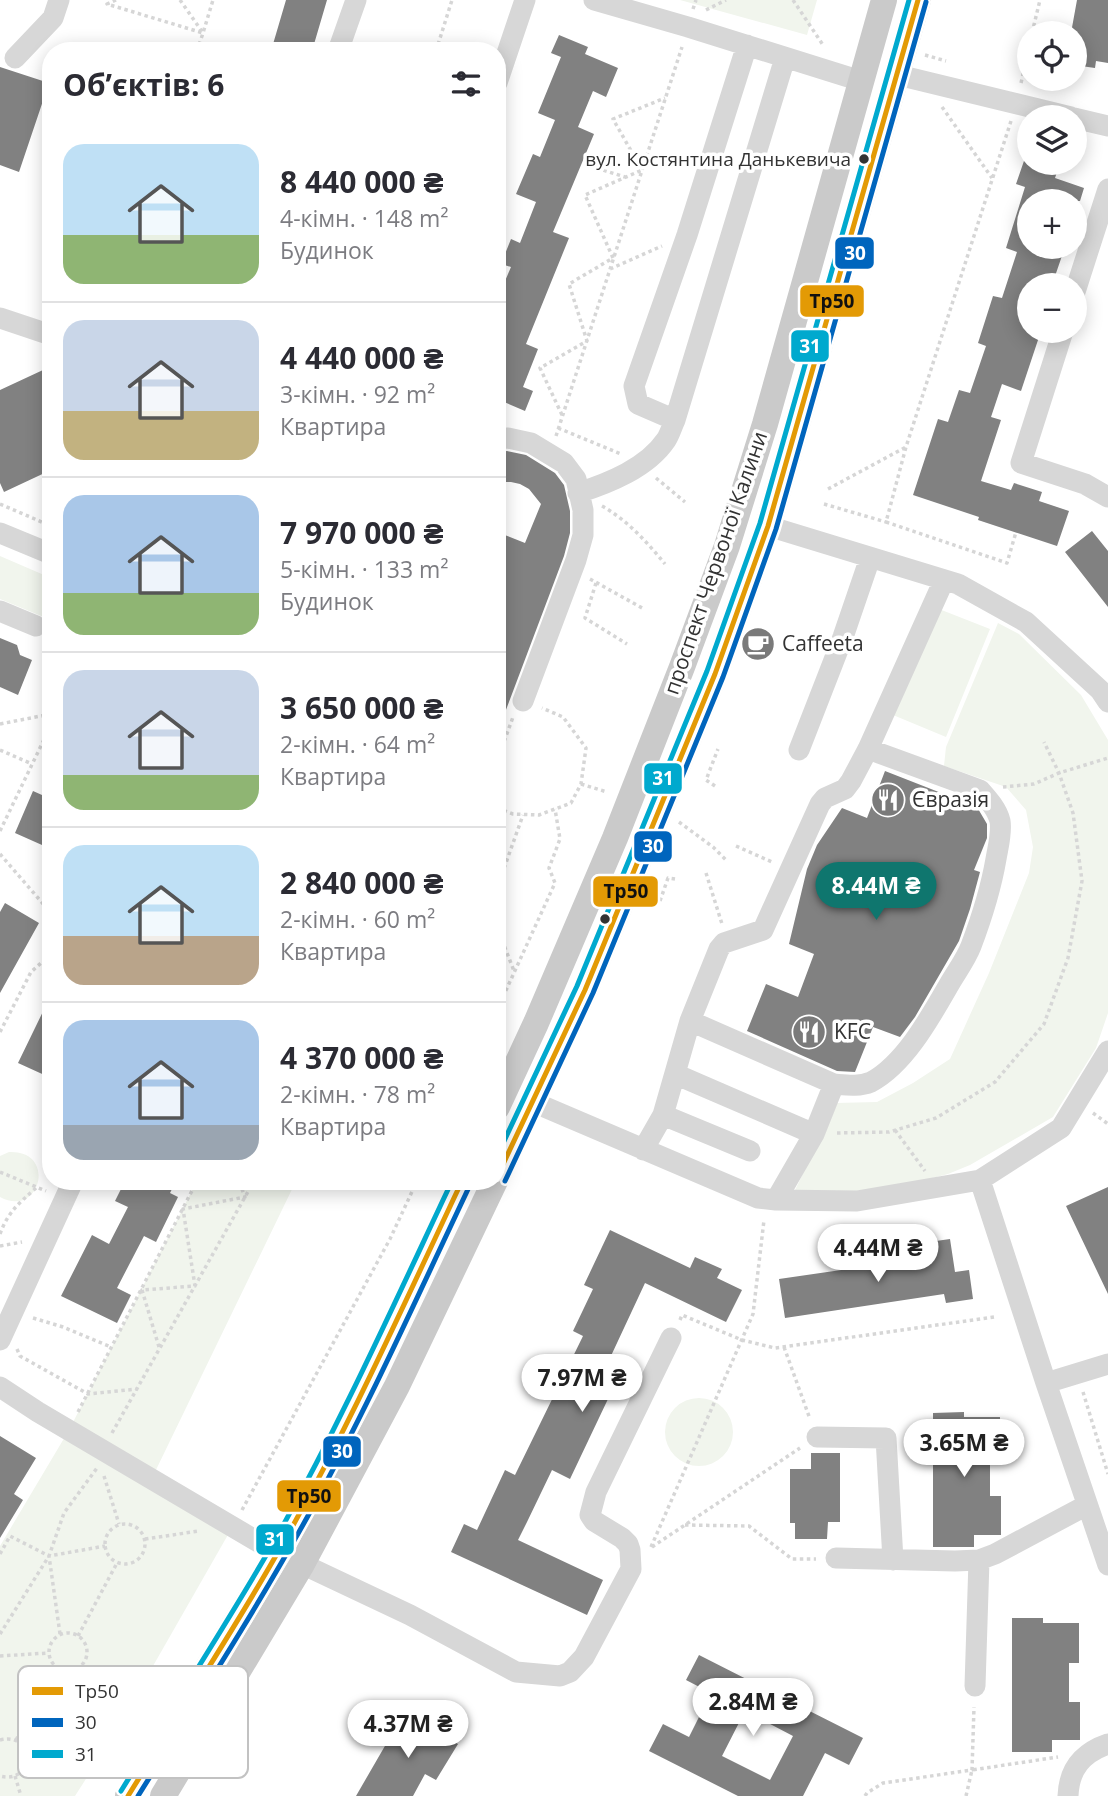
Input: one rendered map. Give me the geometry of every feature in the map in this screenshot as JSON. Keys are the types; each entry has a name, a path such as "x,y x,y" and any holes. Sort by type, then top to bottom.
{"main road":[{"name":"проспект Червоної Калини","path":"506,1071 536,1023 615,838 727,547 765,424 884,0"},
{"name":"проспект Червоної Калини","path":"506,1158 585,990 658,814 715,674 768,526 918,0"},
{"path":"208,1666 277,1553 321,1473 458,1190"},
{"name":"проспект Червоної Калини","path":"241,1666 302,1564 397,1386 491,1190"},
{"path":"128,1796 139,1778"},
{"name":"проспект Червоної Калини","path":"163,1796 174,1778"}],"street":[{"path":"15,58 52,18 59,0"},
{"path":"341,42 356,0"},
{"path":"506,56 525,0"},
{"path":"594,0 690,22 747,46 861,81"},
{"path":"675,420 638,404 634,386 687,235 747,46"},
{"path":"578,493 607,484 656,453 667,439 785,58"},
{"path":"898,75 1020,105"},
{"path":"1087,121 1108,126"},
{"path":"1081,273 1108,189"},
{"path":"0,318 42,332"},
{"path":"1059,343 1021,463 1086,484 1108,497"},
{"path":"506,438 531,443 564,464 576,479 583,510 583,535 533,704"},
{"name":"проспект Червоної Калини","path":"768,526 958,584 1026,622 1100,690 1108,702"},
{"path":"0,533 42,550"},
{"path":"799,750 870,558"},
{"path":"643,1150 663,1115 690,1021 719,949 724,943 763,930 820,804 825,798 848,786 868,749 944,580"},
{"path":"0,611 36,626"},
{"path":"690,1021 834,1084 858,1086 867,1083 887,1070 911,1045 970,949 993,878 1000,828 997,813 980,790 868,749"},
{"path":"533,1102 771,1205 857,1201 981,1180 1061,1128 1108,1051"},
{"path":"675,1074 814,1133"},
{"path":"771,1205 814,1133 834,1084"},
{"path":"663,1115 750,1151"},
{"path":"981,1180 1108,1565"},
{"path":"3,1334 68,1190"},
{"path":"302,1564 410,1615 516,1672 560,1676 570,1672 584,1657 631,1569 628,1544 594,1521 590,1511 596,1492 671,1338"},
{"path":"1046,1382 1108,1364"},
{"path":"0,1387 277,1553"},
{"path":"817,1437 886,1438 893,1560"},
{"path":"836,1558 979,1560 1087,1504"},
{"path":"975,1686 979,1560"},
{"path":"1069,1796 1069,1780 1078,1762 1108,1744"}],"path":[{"path":"116,0 107,5 203,33"},
{"path":"180,0 203,33"},
{"path":"200,42 213,0"},
{"path":"439,42 452,0"},
{"path":"555,437 696,0"},
{"path":"690,22 726,0"},
{"path":"793,0 823,45"},
{"path":"1035,21 1040,0"},
{"path":"920,54 946,61"},
{"path":"886,522 906,447 1019,91"},
{"path":"642,170 613,119 665,98"},
{"path":"937,99 992,178"},
{"path":"590,166 626,177"},
{"path":"614,258 585,195 642,170"},
{"path":"610,269 687,235"},
{"path":"587,341 569,284 614,258"},
{"path":"562,416 540,368 587,341"},
{"path":"828,489 906,447"},
{"path":"578,493 612,512 645,540 665,564"},
{"path":"0,504 42,522"},
{"path":"824,504 1007,563 1016,532"},
{"path":"572,570 644,609"},
{"path":"596,583 585,618 627,644"},
{"path":"506,811 539,815 571,803 581,784 586,748 563,716 533,704"},
{"path":"0,724 42,716"},
{"path":"814,1133 889,1132 936,1118 995,1082 1044,1024 1068,958 1082,880 1073,813 1059,773 1044,742"},
{"path":"0,831 42,743"},
{"path":"0,750 32,764"},
{"path":"715,786 706,780 718,750"},
{"path":"980,790 1034,784 1108,758"},
{"path":"581,784 607,792"},
{"path":"506,991 555,883 549,868 560,838 555,809"},
{"path":"506,863 523,815"},
{"path":"670,815 726,860"},
{"path":"736,846 789,869"},
{"path":"0,854 42,903"},
{"path":"706,873 728,942"},
{"path":"660,901 668,878 675,879"},
{"path":"506,950 515,972"},
{"path":"0,1032 31,972 42,962"},
{"path":"1088,1108 1108,1124"},
{"path":"895,1130 931,1178"},
{"path":"0,1172 42,1183"},
{"path":"0,1234 3,1218 37,1188"},
{"path":"69,1430 192,1190"},
{"path":"242,1190 245,1197"},
{"path":"103,1450 249,1190"},
{"path":"145,1539 233,1526 390,1239 413,1190"},
{"path":"183,1209 245,1197"},
{"path":"771,1205 753,1314 650,1548 817,1437 784,1347"},
{"path":"183,1209 195,1286"},
{"path":"142,1290 195,1286"},
{"path":"142,1290 160,1349"},
{"path":"671,1338 682,1315 742,1340 775,1348 994,1317"},
{"path":"29,1317 64,1327 112,1348"},
{"path":"3,1334 13,1335 20,1356 88,1394 137,1389"},
{"path":"1077,1373 1108,1474"},
{"path":"0,1634 49,1556 64,1513 100,1464 119,1524"},
{"path":"127,1523 141,1531 145,1539 142,1555 129,1564 117,1563 109,1557 104,1542 111,1528 127,1523"},
{"path":"684,1525 749,1526 792,1559 836,1558"},
{"path":"0,1555 10,1536 49,1556 105,1546"},
{"path":"49,1556 60,1634"},
{"path":"78,1636 117,1563"},
{"path":"54,1666 48,1653 50,1645 60,1634 68,1633 78,1636 86,1645 87,1652 79,1666"},
{"path":"0,1656 48,1653"},
{"path":"966,1796 972,1770 975,1686"},
{"path":"0,1740 16,1740 18,1736"},
{"path":"865,1796 883,1783 1053,1758 1064,1754"},
{"path":"0,1776 7,1778 18,1774"},
{"path":"15,1776 21,1796"}],"shaded area":[{"path":"680,0 817,0 807,35"},
{"path":"0,556 42,574 42,616 0,599"},
{"path":"939,609 990,629 946,737 893,715"},
{"path":"998,623 1019,634 1081,695 1108,740 1108,1013 1096,1048 1053,1117 970,1165 921,1181 857,1192 795,1190 835,1103 877,1102 950,1059 989,973 1029,873 1033,847 1026,810 1006,787 944,766 946,747"},
{"path":"9,1152 24,1154 34,1161 38,1171 38,1182 33,1192 25,1199 14,1201 0,1197 0,1156"},
{"path":"192,1190 292,1190 153,1476 233,1526 153,1666 18,1666 18,1778 87,1778 75,1796 0,1796 0,1546 69,1430"},
{"path":"699,1398 712,1401 723,1408 730,1419 733,1432 730,1445 723,1456 712,1463 699,1466 686,1463 675,1456 668,1445 665,1432 668,1419 675,1408 686,1401"}],"building":[{"path":"286,0 327,0 315,42 274,42"},
{"path":"1077,0 1108,0 1108,63 1096,61 1095,68 1087,67 1087,21 1073,21"},
{"path":"559,35 588,47 585,54 618,68 606,97 593,91 578,127 594,134 553,232 569,238 526,344 538,349 523,387 533,391 525,411 506,403 506,279 511,267 506,266 506,252 511,239 520,243 536,202 516,194 533,154 540,157 555,120 538,113 561,57 551,53"},
{"path":"0,67 42,81 42,104 19,172 0,165"},
{"path":"1019,175 1056,175 1055,178 1084,188 1024,189 1016,184"},
{"path":"1017,213 1017,252 1006,248"},
{"path":"1017,252 1017,259 1061,259 1056,273 1017,273 1017,343 1037,343 1021,391 1002,384 991,417 1001,420 981,481 1011,490 1014,483 1042,492 1039,501 1069,511 1057,546 913,495 938,419 948,422 959,390 970,393 986,346 978,343 993,296 1002,298"},
{"path":"42,370 42,474 4,492 0,483 0,390"},
{"path":"506,451 526,455 555,473 564,485 570,511 570,533 564,556 506,710 506,536 525,543 541,504 529,489 520,484 506,482"},
{"path":"1092,531 1108,551 1108,607 1065,552"},
{"path":"0,638 17,645 20,655 32,660 18,695 0,687"},
{"path":"885,771 977,807 987,824 987,838 974,870 980,872 959,941 915,1017 900,1037 873,1027 855,1072 837,1071 747,1031 766,984 798,997 814,954 789,944 807,869 817,845 842,808 867,818"},
{"path":"33,791 42,795 42,845 15,833"},
{"path":"5,903 39,923 0,993 0,912"},
{"path":"42,1014 42,1074 18,1063"},
{"path":"1108,1187 1108,1294 1066,1206"},
{"path":"120,1190 172,1190 170,1193 178,1197 156,1242 144,1236 117,1288 131,1295 117,1323 61,1296 92,1235 109,1244 128,1207 115,1201"},
{"path":"610,1230 690,1268 695,1257 722,1269 717,1278 742,1290 726,1322 645,1283 603,1373 617,1380 570,1479 552,1470 518,1540 603,1580 587,1615 451,1552 464,1524 477,1530 505,1470 515,1475 583,1336 573,1331 593,1289 584,1285"},
{"path":"950,1239 955,1272 969,1270 973,1299 946,1303 944,1294 785,1318 779,1279 924,1258 922,1243"},
{"path":"964,1412 964,1417 1000,1417 1000,1457 990,1457 990,1496 1001,1496 1001,1535 974,1535 974,1547 933,1547 933,1413"},
{"path":"0,1436 36,1458 14,1494 23,1500 0,1538"},
{"path":"811,1453 840,1453 840,1522 828,1522 827,1539 795,1539 795,1523 790,1523 790,1469 811,1469"},
{"path":"1012,1618 1043,1618 1043,1623 1079,1623 1079,1663 1069,1663 1069,1702 1080,1702 1080,1740 1052,1740 1052,1752 1012,1752"},
{"path":"699,1655 863,1738 849,1765 825,1753 803,1796 738,1796 649,1751 663,1724 689,1737 711,1693 686,1680","holes":["745,1711 793,1736 770,1780 722,1756"]},
{"path":"404,1713 458,1744 436,1780 425,1774 413,1796 356,1796"}],"transit line":[{"name":"31","path":"506,1137 577,986 707,671 760,523 909,0"},
{"name":"Тр50","path":"506,1158 585,990 715,674 768,526 918,0"},
{"name":"30","path":"506,1179 593,993 723,677 776,529 926,2"},
{"name":"31","path":"199,1666 296,1502 365,1366 448,1190"},
{"name":"Тр50","path":"209,1666 278,1552 328,1461 458,1190"},
{"name":"30","path":"219,1666 331,1474 468,1190"},
{"name":"31","path":"121,1791 129,1778"},
{"name":"Тр50","path":"128,1796 139,1778"},
{"name":"30","path":"138,1796 149,1778"}],"place":[{"name":"вул. Костянтина Данькевича","path":"864,159"},
{"name":"Caffeeta","path":"758,644"},
{"name":"Євразія","path":"888,800"},
{"name":"KFC","path":"809,1032"}]}
